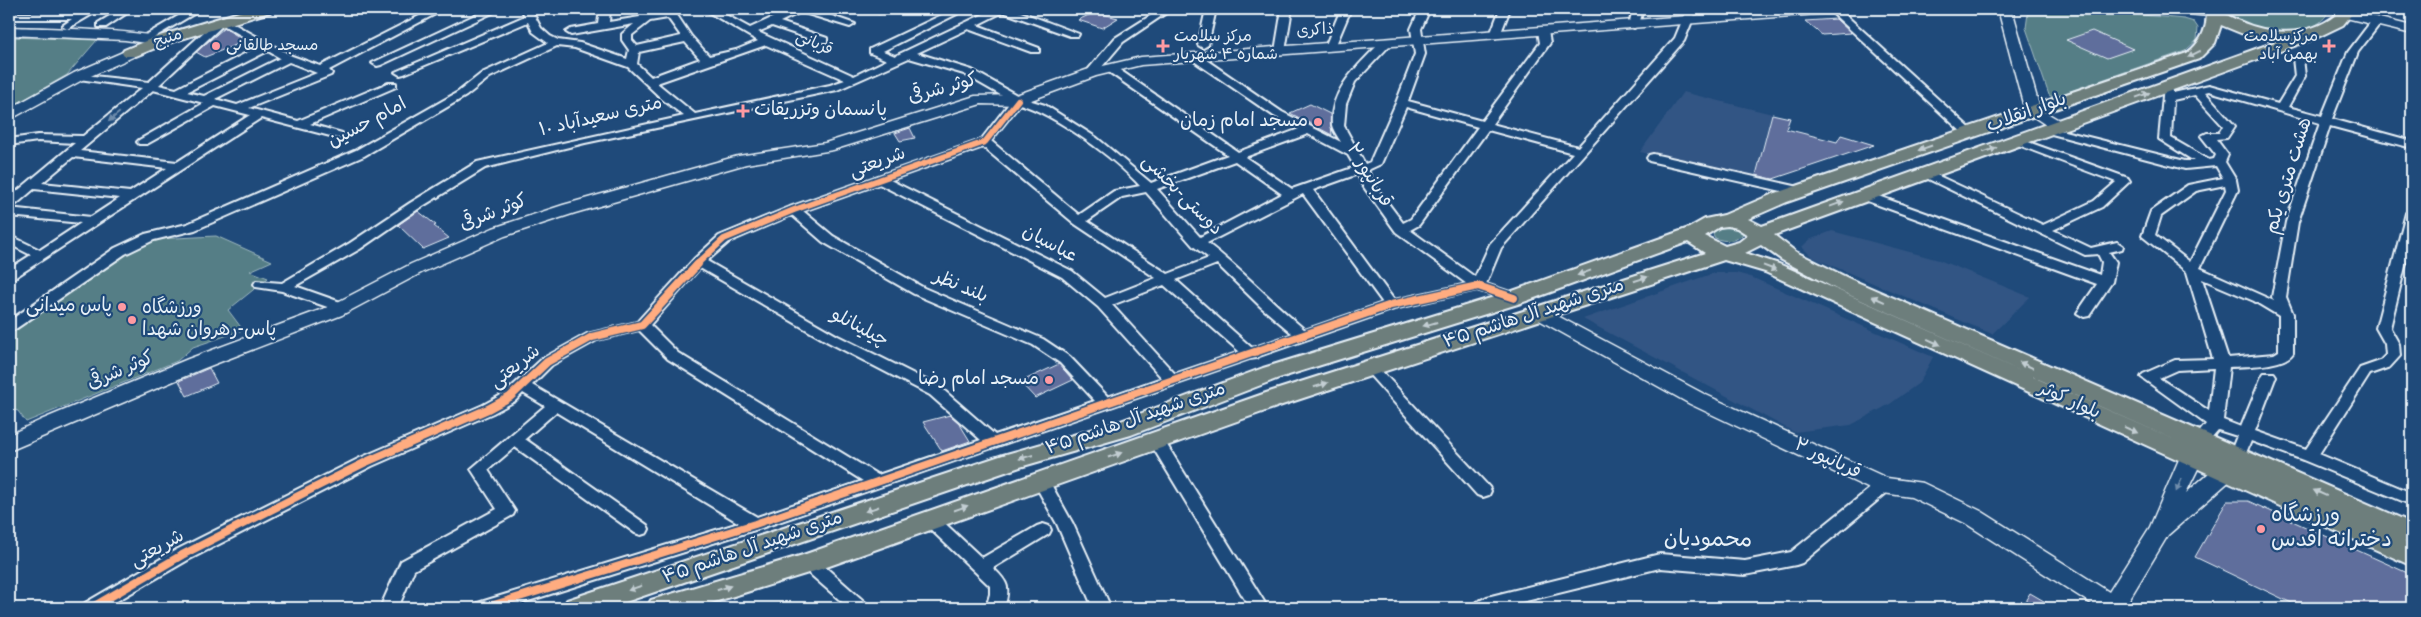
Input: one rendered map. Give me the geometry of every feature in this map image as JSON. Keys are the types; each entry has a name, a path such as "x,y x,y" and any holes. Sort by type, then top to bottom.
{"main road":[{"name":"منبح","path":"130,53 152,40 223,23 264,9"},
{"name":"ذاکری","path":"1018,100 1091,72 1199,51 1280,51 1634,25 1690,15 1831,9"},
{"path":"2004,9 2033,112 2053,128"},
{"path":"2190,9 2214,11 2227,22 2253,32 2288,36 2310,35"},
{"name":"بلوار انقلاب","path":"1731,219 1799,191 2192,56 2206,45 2212,32 2214,11"},
{"path":"2342,11 2374,15 2412,30"},
{"name":"بلوار انقلاب","path":"1759,234 2053,128 2168,93 2310,35 2341,20 2342,11"},
{"path":"9,31 125,36 152,40"},
{"path":"79,76 125,36"},
{"path":"9,115 79,76 130,53"},
{"name":"کوثر شرقی","path":"9,444 48,425 195,364 341,307 416,268 499,232 569,209 744,159 826,147 980,99 1018,100"},
{"path":"1780,198 1782,206 1792,212 1805,216"},
{"name":"۴۵ متری شهید آل هاشم","path":"577,608 1012,461 1123,429 1271,373 1514,298 1696,232 1704,226 1731,219"},
{"name":"بلوار کوثر","path":"1731,219 1745,223 1789,256 1843,284 1904,320"},
{"name":"بلوار کوثر","path":"1696,232 1695,238 1700,243 1772,268 1904,320 2195,449 2412,534"},
{"name":"۴۵ متری شهید آل هاشم","path":"661,608 809,563 1274,400 1724,251 1746,246 1756,240 1759,234"},
{"name":"قربانپور ۲","path":"1539,312 1697,399 1884,486 1915,489 1973,517 2113,607"},
{"path":"2113,607 2160,529 2195,449"},
{"path":"2160,529 2231,464"},
{"name":"بلوار کوثر","path":"2231,464 2412,556"}],"street":[{"path":"68,26 96,9"},
{"path":"102,25 128,9"},
{"path":"152,40 197,9"},
{"path":"321,70 440,9"},
{"path":"377,63 496,9"},
{"path":"602,28 605,9"},
{"path":"642,9 646,20"},
{"name":"قربانی","path":"708,9 766,41 854,80"},
{"path":"750,32 798,9"},
{"path":"803,9 850,24"},
{"path":"938,9 1035,50"},
{"path":"1003,9 1074,34"},
{"name":"۱۰ متری سعیدآباد","path":"284,287 355,246 414,206 481,165 692,117 805,95 854,80 1003,9"},
{"path":"1091,72 1119,40 1167,9"},
{"path":"1211,9 1199,51 1278,114 1354,153"},
{"path":"1280,51 1287,9"},
{"path":"1330,47 1346,9"},
{"path":"1198,243 1291,194 1374,164 1402,103 1420,54 1416,29 1425,9"},
{"path":"1495,35 1505,9"},
{"path":"1634,25 1638,9"},
{"path":"1831,9 1969,133"},
{"path":"400,72 528,13 537,30 556,43 576,46 632,65 666,98 692,117"},
{"path":"571,32 602,28 671,14 687,38 707,60"},
{"path":"895,60 874,51 952,14"},
{"path":"1478,286 1495,247 1680,39 1690,15"},
{"name":"هشت متری یکم","path":"2222,363 2277,358 2286,353 2286,314 2279,297 2292,222 2326,122 2353,52 2374,15"},
{"path":"9,16 84,16"},
{"path":"632,65 634,50 627,40 626,34 646,20"},
{"path":"771,22 823,40"},
{"path":"12,199 151,86 223,23 269,46 288,58 327,73 238,108"},
{"path":"1401,229 1415,222 1545,43 1543,32"},
{"path":"634,50 687,38"},
{"path":"650,81 707,60 740,52 766,41"},
{"name":"امام حسین","path":"9,327 120,251 150,237 191,227 360,153 462,94 486,75 556,43"},
{"name":"قربانپور ۲","path":"1386,43 1350,81 1340,104 1338,126 1354,153 1367,183 1401,229 1478,286"},
{"path":"177,93 269,46"},
{"name":"دوستی-بخشی","path":"908,54 968,72 1018,100 1041,107 1093,140 1140,178 1198,243 1304,336"},
{"path":"143,142 209,101 288,58"},
{"path":"2280,109 2300,76 2298,58"},
{"path":"1110,68 1291,194"},
{"path":"79,76 151,86 338,135"},
{"path":"301,124 392,85"},
{"path":"2195,449 2215,423 2222,363 2193,270 2232,190 2230,180 2213,163 2165,139 2168,93 2198,91 2209,88 2412,145"},
{"path":"2053,128 2185,165 2213,163 2222,155 2207,136 2223,136 2229,126 2198,91"},
{"path":"1018,100 984,142 1079,221 1166,279 1252,355"},
{"path":"1402,103 1580,151"},
{"path":"9,275 260,114"},
{"path":"1079,221 1118,194 1149,188 1308,130"},
{"path":"9,142 38,138 85,140"},
{"path":"2017,141 2124,181 2098,204 2043,230"},
{"name":"شریعتی","path":"91,608 182,555 366,462 488,409 510,397 547,362 592,337 642,325 699,262 724,239 794,210 984,142"},
{"path":"70,152 179,166"},
{"path":"1653,158 1799,191"},
{"path":"1924,174 2090,252 2102,251 2117,246"},
{"name":"عباسیان","path":"881,180 1067,274 1103,304 1172,380"},
{"path":"2230,180 2192,188 2155,214 2148,236 2193,270 2259,298 2286,314"},
{"path":"31,185 131,196"},
{"path":"1306,189 1391,305"},
{"path":"1863,195 2105,282"},
{"name":"بلند نظر","path":"794,210 828,239 919,291 1038,342 1065,360 1106,404"},
{"path":"9,212 93,221"},
{"path":"2309,456 2365,371 2385,364 2393,356 2392,344 2384,328 2412,214"},
{"path":"9,239 40,255"},
{"path":"2084,313 2105,282 2109,262 2102,251"},
{"path":"1103,304 1218,259"},
{"name":"چیلینانلو","path":"699,262 833,339 935,391 993,442"},
{"path":"261,284 284,287 341,307"},
{"path":"484,608 755,524 1172,380 1252,355 1391,305 1478,286 1514,298"},
{"path":"642,325 673,356 875,481"},
{"path":"2222,363 2175,365 2148,377 2215,423 2309,456 2412,499"},
{"path":"1372,369 1483,491"},
{"path":"2231,464 2246,435 2269,376"},
{"path":"521,385 755,524"},
{"path":"389,608 407,566 507,510 480,469 555,405"},
{"path":"515,439 641,528"},
{"path":"1157,441 1259,608"},
{"path":"1041,481 1065,524 1102,608"},
{"name":"محمودیان","path":"1481,608 1487,604 1660,562 1744,568 1796,558 1884,486"},
{"path":"930,519 998,583 999,594 995,608"},
{"path":"981,567 1043,530"},
{"path":"809,563 860,608"}],"shaded area":[{"path":"1683,92 1772,114 1755,177 1640,152"},
{"path":"1832,231 1939,260 2030,297 1992,334 1812,257 1802,247 1809,240"},
{"path":"1714,273 1736,273 1751,277 1933,357 1919,383 1890,404 1851,425 1794,432 1583,319"}],"green space":[{"path":"2034,9 2080,9 2184,19 2194,22 2198,28 2197,40 2185,51 2053,97 2049,95 2026,28 2028,13"},
{"path":"2231,9 2324,9 2327,14 2316,25 2301,31 2276,33 2260,30 2232,19 2229,16"},
{"path":"9,37 97,40 67,75 9,108"},
{"path":"1727,226 1739,229 1743,234 1737,239 1730,240 1715,238 1714,231"},
{"name":"ورزشگاه پاس-رهروان شهدا","path":"216,236 272,261 250,271 268,278 228,310 243,330 193,347 177,361 26,422 18,411 9,408 9,333 129,251 156,239"}],"building":[{"path":"1095,12 1118,18 1102,28 1078,20"},
{"path":"1836,19 1851,33 1822,35 1805,21"},
{"name":"مسجد طالقانی","path":"224,28 246,41 205,57 196,52"},
{"path":"2092,31 2133,49 2107,58 2066,40"},
{"name":"مسجد امام زمان","path":"1310,104 1330,114 1332,135 1290,113"},
{"path":"1772,114 1790,118 1786,129 1837,142 1841,135 1874,145 1773,179 1756,175"},
{"path":"910,128 915,138 900,141 895,133"},
{"path":"418,211 449,238 423,249 398,225"},
{"name":"مسجد امام رضا","path":"1059,364 1073,380 1035,398 1020,382"},
{"path":"209,368 217,383 187,396 179,381"},
{"path":"950,415 959,423 970,441 942,451 923,422"},
{"name":"ورزشگاه دخترانه اقدس","path":"2227,501 2248,501 2412,575 2412,608 2302,608 2195,557"},
{"path":"2030,593 2056,608 2021,608"}],"cycle path":[{"path":"91,608 182,555 306,492 366,462 488,409 510,397 547,362 592,337 642,325 699,262 724,239 794,210 985,142 1018,100"},
{"path":"484,608 755,524 1391,305 1478,286 1514,298"}],"place":[{"name":"مسجد طالقانی","path":"216,46"},
{"name":"مرکز سلامت شماره ۴ شهریار","path":"1163,46"},
{"name":"مرکزسلامت بهمن آباد","path":"2329,46"},
{"name":"پانسمان وتزریقات","path":"743,111"},
{"name":"مسجد امام زمان","path":"1318,122"},
{"name":"پاس میدانی","path":"122,307"},
{"name":"ورزشگاه پاس-رهروان شهدا","path":"132,320"},
{"name":"مسجد امام رضا","path":"1049,380"},
{"name":"ورزشگاه دخترانه اقدس","path":"2261,529"}]}
